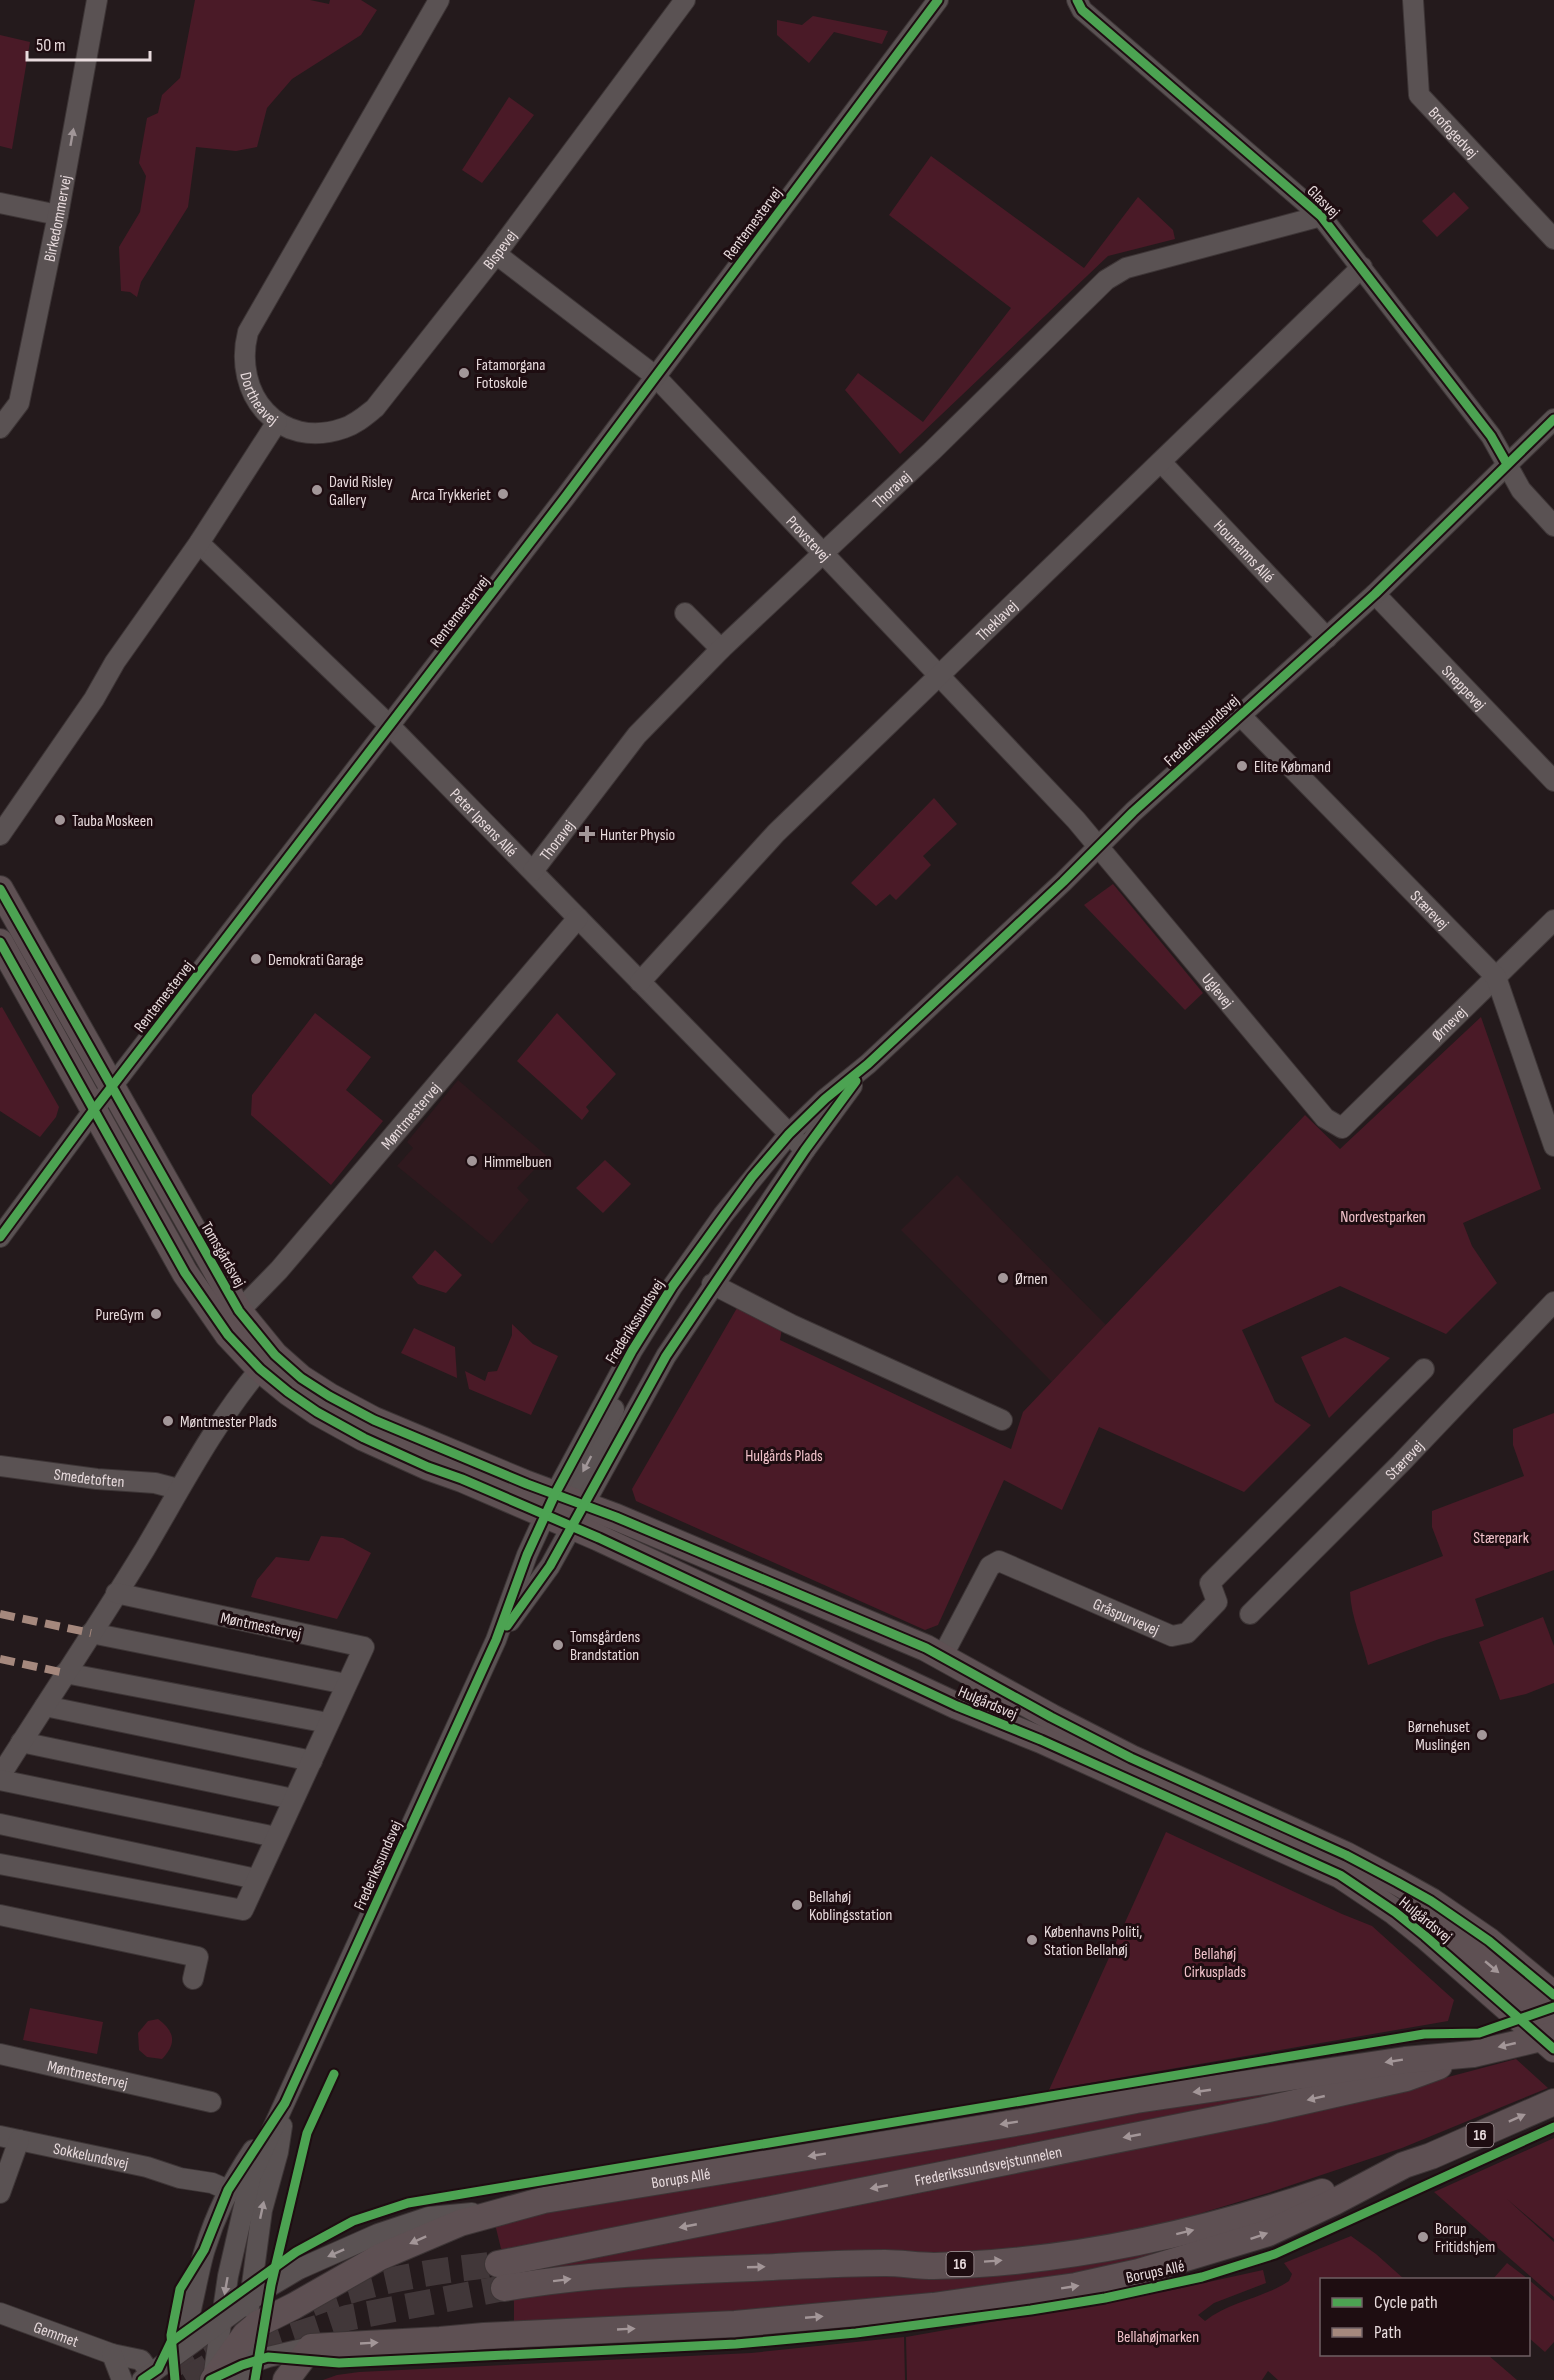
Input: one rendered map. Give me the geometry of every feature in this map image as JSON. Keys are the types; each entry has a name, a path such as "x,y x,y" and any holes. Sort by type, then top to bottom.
{"main road":[{"name":"Tomsgårdsvej","path":"0,889 239,1311 275,1355 301,1378 374,1420 565,1508"},
{"path":"0,942 185,1273 228,1335 260,1369 317,1412 364,1438 428,1467 462,1479 565,1508"},
{"name":"Hulgårdsvej","path":"565,1508 926,1648 1131,1758 1346,1855 1397,1882 1431,1901 1489,1941 1554,1995"},
{"name":"Hulgårdsvej","path":"565,1508 697,1582 957,1706 1207,1813 1340,1875 1371,1895 1552,2036"},
{"name":"Borups Allé","path":"492,2213 544,2200 1027,2121 1136,2100 1405,2060 1473,2054 1552,2036"},
{"name":"Frederikssundsvejstunnelen","path":"498,2264 1264,2110 1406,2078 1473,2054"},
{"name":"Borups Allé","path":"311,2347 735,2324 933,2306 1076,2286 1139,2272 1268,2233 1404,2165 1431,2156 1554,2102"},
{"name":"16","path":"504,2288 643,2272 885,2263 934,2266 1041,2258 1140,2243 1230,2221 1404,2165"},
{"path":"212,2380 245,2336 258,2324 380,2257 434,2233 492,2213"},
{"path":"286,2380 311,2347"}],"street":[{"name":"Birkedommervej","path":"0,428 19,403 58,215 97,0"},
{"name":"Dortheavej","path":"0,835 199,543 277,422 254,398 247,382 243,364 248,332 439,0"},
{"name":"Bispevej","path":"277,422 294,430 311,433 328,432 360,421 375,408 496,254 685,0"},
{"name":"Rentemestervej","path":"0,1237 93,1111 389,726 938,0"},
{"name":"Glasvej","path":"1077,0 1083,10 1321,216 1491,436 1521,490 1554,526"},
{"name":"Brofogedvej","path":"1413,0 1419,95 1554,239"},
{"path":"0,203 58,215"},
{"name":"Thoravej","path":"532,871 637,735 721,649 932,451 1106,280 1126,268 1321,216"},
{"name":"Provstevej","path":"496,254 655,376 1076,820 1098,847"},
{"name":"Theklavej","path":"640,982 776,833 1362,267"},
{"name":"Frederikssundsvej","path":"496,1640 550,1566 565,1508 632,1351 672,1287 723,1215 789,1134 825,1099 868,1064 1240,715 1327,638 1554,418"},
{"name":"Houmanns Allé","path":"1161,462 1327,638"},
{"name":"Peter Ipsens Allé","path":"199,543 389,726 805,1150"},
{"name":"Sneppevej","path":"1374,594 1554,782"},
{"path":"685,613 721,649"},
{"name":"Stærevej","path":"1240,715 1496,977 1554,1146"},
{"name":"Uglevej","path":"1098,847 1325,1118 1342,1128"},
{"name":"Møntmestervej","path":"239,1311 285,1262 578,918"},
{"name":"Ørnevej","path":"1342,1128 1554,920"},
{"name":"Frederikssundsvej","path":"212,2380 228,2273 251,2176 496,1640 527,1555 565,1508 712,1284 868,1064"},
{"path":"712,1284 790,1324 1002,1420"},
{"name":"Stærevej","path":"1250,1614 1401,1463 1554,1302"},
{"path":"0,1776 145,1549 178,1489 243,1390 260,1369"},
{"name":"Gråspurvevej","path":"942,1657 990,1566 999,1561 1172,1636 1186,1633 1217,1602 1210,1583 1424,1369"},
{"name":"Smedetoften","path":"0,1466 97,1479 155,1483 178,1489"},
{"name":"Møntmestervej","path":"0,1864 243,1910 364,1647 116,1593"},
{"path":"91,1633 346,1684"},
{"path":"65,1673 328,1723"},
{"path":"45,1706 312,1761"},
{"path":"21,1742 293,1799"},
{"path":"0,1780 276,1837"},
{"path":"0,1824 256,1879"},
{"path":"0,1915 198,1958 193,1978"},
{"name":"Møntmestervej","path":"0,2054 211,2102"},
{"path":"173,2358 183,2341 204,2250 224,2197 285,2103"},
{"name":"Frederikssundsvej","path":"242,2373 262,2210 278,2152 285,2103"},
{"path":"0,2193 9,2138"},
{"name":"Sokkelundsvej","path":"9,2138 147,2168 180,2178 205,2198 224,2197 243,2208"},
{"name":"Borups Allé","path":"146,2377 271,2285 299,2269 378,2234 429,2217 459,2213 492,2213"},
{"name":"Gemmet","path":"0,2313 112,2354 141,2360 146,2377"},
{"name":"Borups Allé","path":"212,2380 242,2373 311,2347"},
{"path":"112,2354 122,2380"}],"shaded area":[{"name":"Himmelbuen","path":"458,1080 547,1156 517,1188 529,1200 492,1244 397,1166 413,1148 407,1142"},
{"name":"Ørnen","path":"957,1175 1106,1325 1052,1382 901,1230"}],"green space":[{"path":"195,0 310,0 329,4 330,0 361,0 377,10 361,35 292,79 267,108 257,147 236,151 196,147 188,207 141,282 137,297 130,292 121,291 119,247 140,212 146,176 139,163 147,118 158,113 162,95 180,78"},
{"path":"813,16 888,31 882,44 834,32 809,63 777,35 777,20 802,25"},
{"path":"0,35 30,42 12,149 0,146"},
{"path":"509,97 534,115 482,183 462,170"},
{"path":"931,156 1084,268 1138,197 1173,230 1175,239 1108,256 900,454 845,390 858,373 923,422 1011,308 889,215"},
{"path":"1454,192 1469,208 1437,237 1422,221"},
{"path":"934,798 957,824 923,856 931,865 896,900 890,894 876,906 851,883"},
{"path":"1113,884 1203,993 1185,1010 1084,905"},
{"path":"2,1007 59,1107 56,1117 40,1137 0,1111 0,1008"},
{"path":"315,1013 371,1057 346,1090 383,1121 331,1185 251,1115 252,1095"},
{"path":"557,1013 616,1074 586,1107 589,1111 582,1120 517,1061"},
{"path":"1481,1017 1541,1189 1463,1223 1472,1246 1497,1283 1446,1334 1340,1286 1242,1330 1275,1402 1311,1425 1244,1492 1099,1427 1062,1510 1004,1480 938,1625 925,1630 636,1501 632,1489 737,1308 782,1329 780,1340 1011,1449 1023,1412 1305,1115 1340,1149"},
{"path":"605,1160 631,1184 603,1213 576,1188"},
{"path":"435,1250 462,1275 446,1293 418,1284 412,1277"},
{"path":"512,1324 533,1344 558,1356 531,1415 469,1389 465,1371 485,1381 488,1372 497,1371 512,1335"},
{"path":"414,1328 455,1347 457,1378 401,1353"},
{"path":"1345,1337 1390,1358 1329,1418 1301,1357"},
{"name":"Stærepark","path":"1554,1413 1554,1570 1475,1599 1484,1626 1439,1639 1368,1665 1350,1592 1443,1556 1432,1527 1432,1511 1524,1476 1513,1445 1513,1429"},
{"path":"321,1536 343,1538 371,1553 337,1619 251,1597 257,1580 276,1557 309,1561"},
{"path":"1543,1617 1554,1646 1554,1683 1526,1694 1500,1700 1479,1642"},
{"name":"Bellahøj Cirkusplads","path":"1166,1832 1372,1926 1454,2000 1448,2021 1049,2090"},
{"path":"30,2008 103,2022 97,2054 23,2040"},
{"path":"158,2019 168,2028 172,2038 170,2048 162,2059 147,2057 139,2050 138,2033 148,2021"},
{"path":"1516,2059 1548,2088 1402,2148 1185,2218 1147,2259 1034,2282 839,2307 514,2324 514,2302 495,2224 599,2199 1299,2084 1328,2109"},
{"path":"1554,2138 1554,2239 1507,2199 1554,2242 1554,2297 1434,2192"},
{"name":"Bellahøjmarken","path":"1351,2236 1403,2278 1320,2278 1320,2356 1489,2356 1517,2380 1278,2380 1268,2371 1262,2380 907,2380 906,2337 1172,2290 1263,2270 1266,2283 1214,2303 1198,2315 1205,2321 1225,2309 1289,2281 1292,2274 1284,2263"},
{"path":"1507,2263 1527,2278 1494,2278"},
{"path":"1530,2281 1554,2301 1554,2342 1545,2352 1530,2339"},
{"path":"904,2337 905,2380 323,2380 337,2375 359,2372 751,2353"}],"tunnel":[{"path":"311,2304 357,2289 403,2278 498,2264"},
{"path":"186,2380 220,2360 347,2318 504,2288"},
{"path":"169,2367 217,2340 238,2332"}],"marked path":[{"path":"0,1614 91,1633"},
{"path":"0,1659 65,1673"}],"cycle path":[{"path":"0,1237 93,1111 566,496 938,0"},
{"path":"1077,0 1082,10 1321,216 1491,436 1507,464"},
{"path":"175,2380 171,2335 180,2289 204,2250 228,2190 285,2103 496,1640 527,1555 555,1494 632,1351 672,1287 752,1177 789,1134 825,1099 868,1064 1063,882 1133,812 1375,594 1554,419"},
{"path":"0,889 239,1311 275,1355 301,1378 374,1420 527,1484 616,1517 926,1648 1131,1758 1346,1855 1397,1882 1431,1901 1489,1941 1554,1995"},
{"path":"0,942 185,1273 228,1335 260,1369 288,1392 317,1412 364,1438 599,1538 957,1706 1041,1740 1340,1875 1395,1912 1425,1936 1554,2049"},
{"path":"507,1626 550,1566 666,1356 805,1150 856,1081"},
{"path":"142,2380 158,2369 171,2342 296,2252 353,2221 408,2203 1424,2034 1479,2033 1554,2007"},
{"path":"255,2380 271,2285 307,2133 334,2074"},
{"path":"210,2380 242,2365 268,2357 339,2363 736,2344 856,2333 1105,2298 1202,2277 1275,2254 1554,2127"}],"place":[{"name":"Fatamorgana Fotoskole","path":"464,373"},
{"name":"David Risley Gallery","path":"317,490"},
{"name":"Arca Trykkeriet","path":"503,494"},
{"name":"Elite Købmand","path":"1242,766"},
{"name":"Tauba Moskeen","path":"60,820"},
{"name":"Hunter Physio","path":"587,834"},
{"name":"Demokrati Garage","path":"256,959"},
{"name":"Himmelbuen","path":"472,1161"},
{"name":"Ørnen","path":"1003,1278"},
{"name":"PureGym","path":"156,1314"},
{"name":"Møntmester Plads","path":"168,1421"},
{"name":"Tomsgårdens Brandstation","path":"558,1645"},
{"name":"Børnehuset Muslingen","path":"1482,1735"},
{"name":"Bellahøj Koblingsstation","path":"797,1905"},
{"name":"Københavns Politi, Station Bellahøj","path":"1032,1940"},
{"name":"Borup Fritidshjem","path":"1423,2237"}],"park label":[{"name":"Nordvestparken","path":"1383,1216"},
{"name":"Hulgårds Plads","path":"784,1455"}]}
